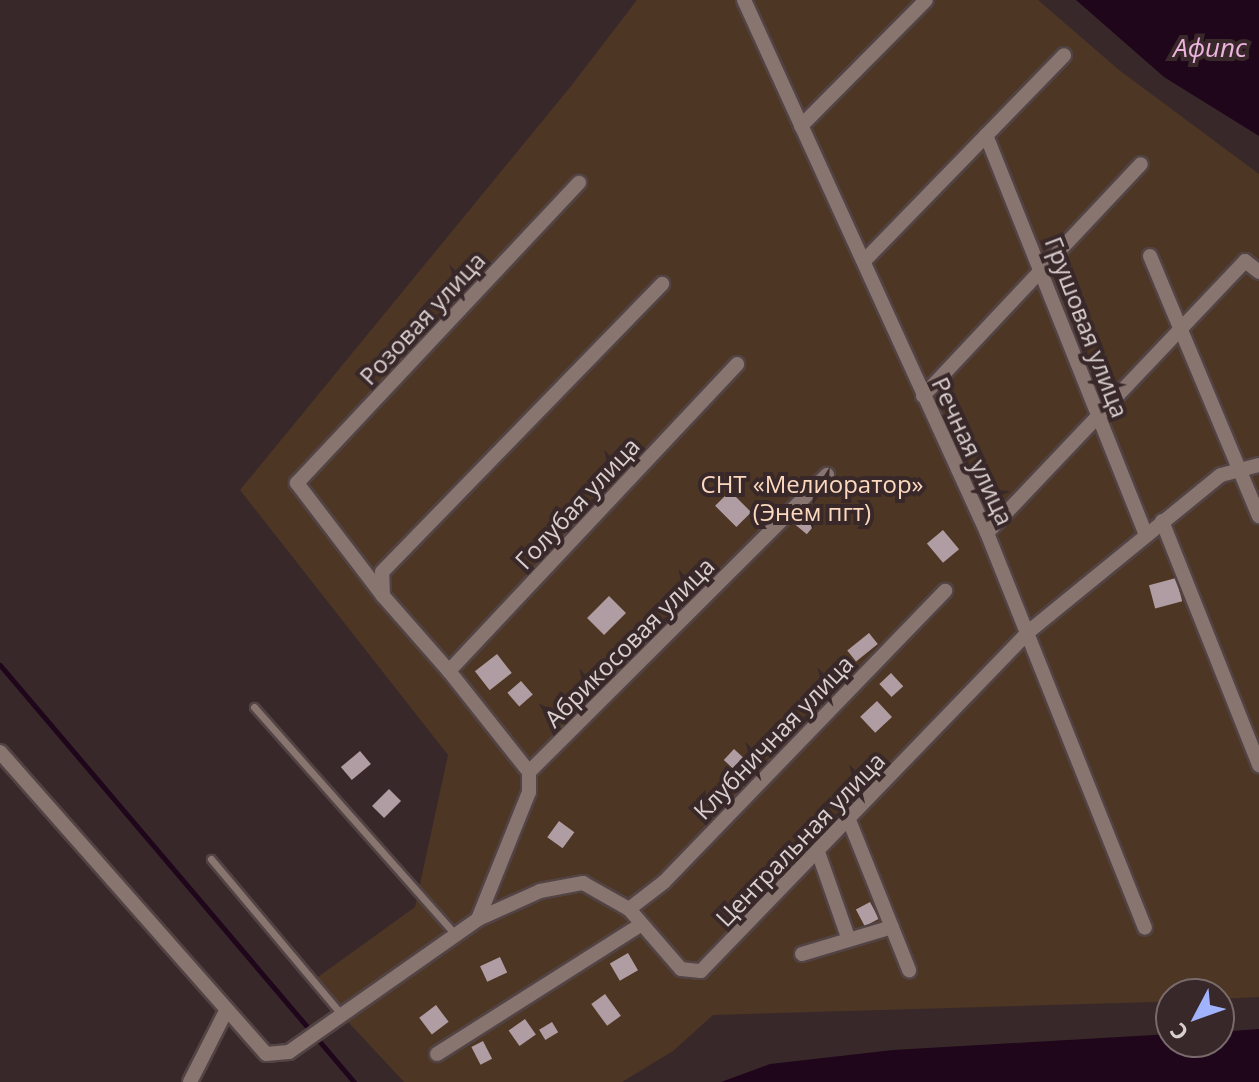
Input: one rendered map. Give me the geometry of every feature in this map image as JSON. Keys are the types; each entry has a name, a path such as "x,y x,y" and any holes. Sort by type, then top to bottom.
{"street":[{"name":"Речная улица","path":"744,0 987,533 1145,928"},
{"path":"801,126 926,0"},
{"path":"864,261 1064,55"},
{"name":"Грушовая улица","path":"986,135 1146,535"},
{"path":"923,396 1141,164"},
{"name":"Розовая улица","path":"383,596 297,483 579,183"},
{"path":"1150,256 1259,516"},
{"path":"987,533 1245,261 1259,272"},
{"path":"478,919 529,792 529,772 449,671 383,596 382,572 662,284"},
{"name":"Голубая улица","path":"449,671 737,364"},
{"name":"Центральная улица","path":"226,1011 266,1054 289,1052 344,1017 478,919 540,891 583,883 629,909 681,969 701,971 1027,633 1221,475 1259,465"},
{"name":"Абрикосовая улица","path":"529,772 827,475"},
{"path":"1162,521 1259,765"},
{"name":"Клубничная улица","path":"629,909 664,882 945,591"},
{"path":"0,752 226,1011 190,1082"},
{"path":"849,820 909,970"},
{"path":"818,852 849,940"},
{"path":"437,1054 640,925"},
{"path":"802,954 892,927"}],"lane":[{"path":"254,707 456,935"},
{"path":"211,859 344,1017"}],"green space":[{"name":"СНТ «Мелиоратор» (Энем пгт)","path":"637,0 1038,0 1119,70 1259,174 1259,997 1235,998 1235,978 1155,978 1155,1002 713,1015 673,1051 622,1082 404,1082 311,982 415,907 448,755 240,490 571,86"}],"water":[{"name":"Афипс","path":"1076,0 1259,0 1259,136 1164,77"},
{"path":"1259,1029 1259,1082 721,1082 770,1064 893,1050 1155,1035 1155,1058 1235,1058 1235,1031"}],"building":[{"path":"730,491 751,512 736,527 715,506"},
{"path":"808,508 820,518 807,534 795,524"},
{"path":"943,530 959,549 943,563 927,543"},
{"path":"1176,578 1182,601 1155,608 1149,585"},
{"path":"609,596 626,613 604,635 587,618"},
{"path":"869,633 878,644 856,662 847,651"},
{"path":"497,654 512,673 490,690 475,671"},
{"path":"891,673 903,686 892,697 879,684"},
{"path":"521,681 533,695 519,706 507,693"},
{"path":"877,701 892,717 875,733 860,717"},
{"path":"734,749 750,764 740,775 724,760"},
{"path":"360,751 371,764 352,780 341,767"},
{"path":"389,789 401,801 384,818 372,806"},
{"path":"559,821 574,832 563,848 547,837"},
{"path":"870,902 879,919 865,926 856,910"},
{"path":"628,953 638,970 620,981 610,963"},
{"path":"500,957 507,972 487,982 480,966"},
{"path":"605,994 621,1016 607,1026 591,1004"},
{"path":"436,1005 449,1022 432,1034 419,1018"},
{"path":"525,1019 536,1035 520,1046 509,1030"},
{"path":"552,1022 558,1032 545,1040 539,1030"},
{"path":"483,1041 492,1059 480,1065 471,1047"}],"waterway":[{"path":"0,665 354,1082"}]}
